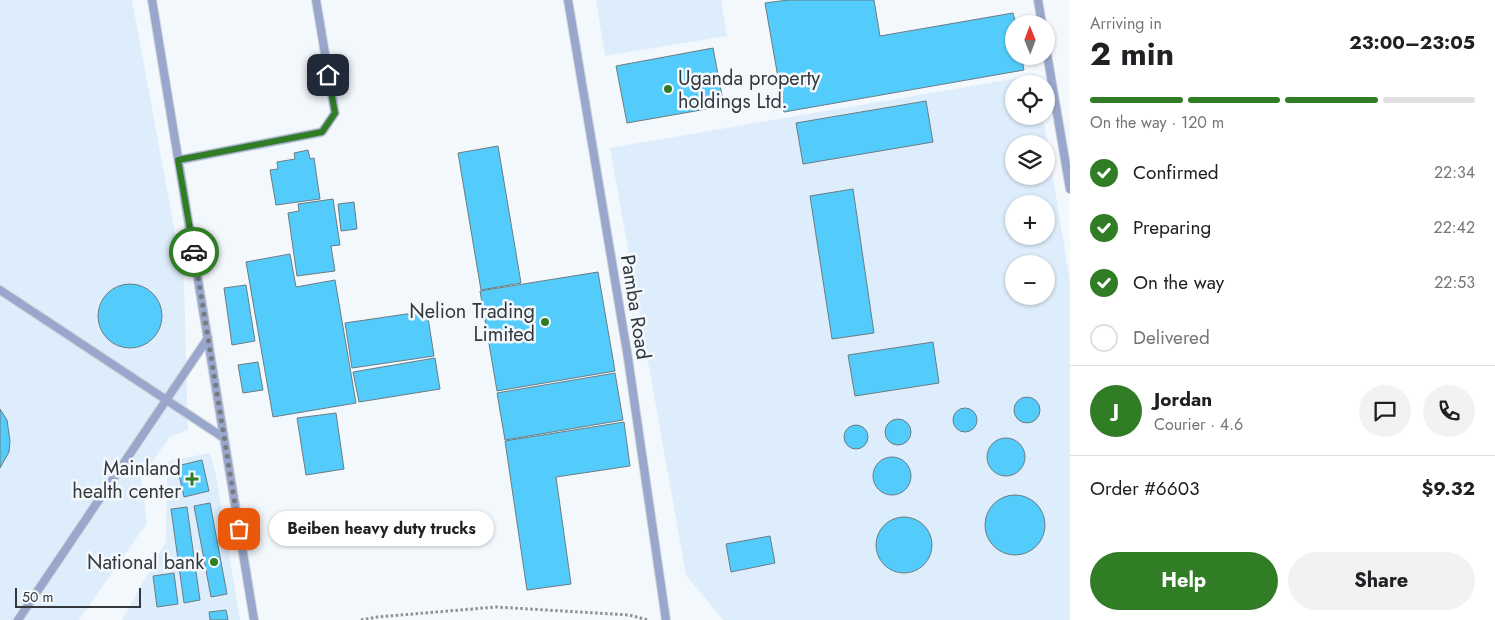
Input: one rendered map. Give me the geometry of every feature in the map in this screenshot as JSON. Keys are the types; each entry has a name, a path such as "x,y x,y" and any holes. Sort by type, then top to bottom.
{"lane":[{"path":"152,0 254,620"},
{"path":"178,160 322,132 335,113 316,0"},
{"name":"Pamba Road","path":"568,0 629,367 666,620"},
{"path":"1038,0 1040,15"},
{"path":"1049,65 1070,189"},
{"path":"0,290 224,438"},
{"path":"18,620 165,399 208,338"}],"path":[{"path":"361,620 496,607 629,615 648,620"}],"shaded area":[{"path":"0,0 132,0 184,281 188,430 170,437 141,477 147,523 79,620 0,620"},
{"path":"596,0 721,0 727,36 605,56"},
{"path":"1005,80 1005,125 1044,125 1046,135 1005,135 1005,185 1054,185 1070,282 1070,620 723,620 686,575 610,148"},
{"path":"210,453 216,475 240,620 122,620 166,541 167,472 169,461"}],"building":[{"path":"788,0 874,0 880,36 1013,13 1014,15 1005,15 1005,65 1023,65 1024,70 784,112 765,3"},
{"path":"713,48 724,106 627,123 616,66"},
{"path":"926,101 933,142 803,164 796,123"},
{"path":"498,146 521,283 481,290 458,153"},
{"path":"308,150 310,159 314,158 320,199 276,205 270,170 278,169 277,162 295,159 294,153"},
{"path":"853,189 874,333 832,339 810,196"},
{"path":"333,199 340,245 331,246 335,271 297,276 288,213 299,211 298,204"},
{"path":"354,202 357,229 341,231 338,204"},
{"path":"290,254 296,287 335,280 356,403 273,417 246,262"},
{"path":"598,272 615,371 497,391 480,291"},
{"path":"130,284 142,286 153,293 160,304 162,316 160,328 153,339 142,346 130,348 118,346 107,339 100,328 98,316 100,304 107,293 118,286"},
{"path":"246,285 255,341 232,345 224,288"},
{"path":"427,311 434,356 352,368 345,323"},
{"path":"933,342 939,383 855,396 848,355"},
{"path":"435,358 440,389 359,402 353,372"},
{"path":"258,362 263,390 243,393 238,365"},
{"path":"615,373 623,420 505,440 497,393"},
{"path":"1027,397 1036,401 1040,410 1036,419 1027,423 1018,419 1014,410 1018,401"},
{"path":"965,408 970,409 976,415 976,425 970,431 965,432 960,431 954,425 953,420 954,415 960,409"},
{"path":"0,409 7,420 10,441 9,452 0,468"},
{"path":"336,413 344,469 306,475 297,418"},
{"path":"898,419 907,423 911,432 907,441 898,445 889,441 885,432 889,423"},
{"path":"624,422 630,466 556,477 571,584 527,590 505,441"},
{"path":"856,425 861,426 867,432 867,442 861,448 856,449 851,448 845,442 844,437 845,432 851,426"},
{"path":"1006,438 1020,443 1025,457 1020,471 1006,476 992,471 987,457 992,443"},
{"path":"892,457 906,462 911,476 906,490 892,495 878,490 873,476 878,462"},
{"path":"202,460 209,491 184,497 177,466"},
{"path":"1015,495 1031,500 1036,504 1040,509 1045,525 1040,541 1036,546 1031,550 1015,555 999,550 994,546 990,541 985,525 990,509 994,504 999,500"},
{"path":"210,503 227,594 211,597 194,506"},
{"path":"187,507 200,600 184,603 171,509"},
{"path":"904,517 915,519 924,525 930,534 932,545 930,556 924,565 915,571 904,573 893,571 884,565 878,556 876,545 878,534 884,525 893,519"},
{"path":"770,536 775,563 731,572 726,544"},
{"path":"174,573 178,604 157,607 153,576"},
{"path":"226,610 228,620 210,620 209,612"}],"way so far":[{"path":"194,252 239,529"}],"place":[{"name":"Uganda property holdings Ltd.","path":"668,89"},
{"name":"Nelion Trading Limited","path":"545,322"},
{"name":"Mainland health center","path":"192,479"},
{"name":"Beiben heavy duty trucks","path":"239,529"},
{"name":"National bank","path":"214,562"}],"route":[{"path":"194,252 178,160 322,132 335,113 328,75"}]}
